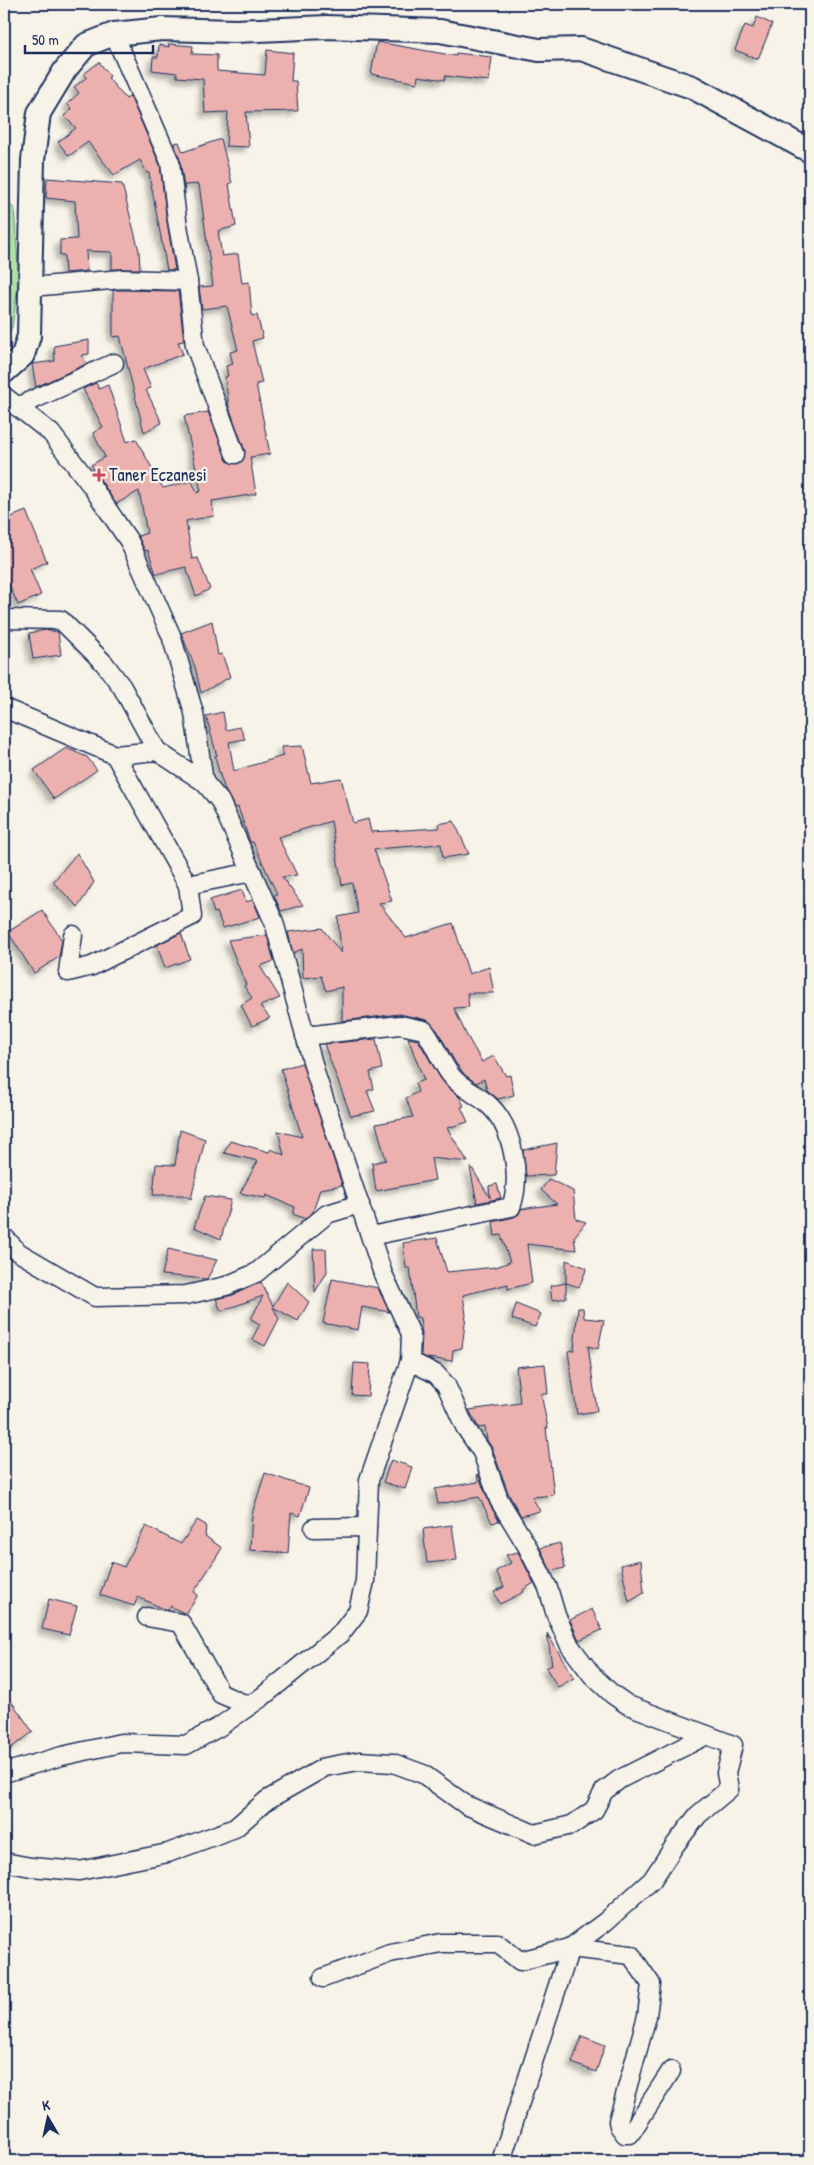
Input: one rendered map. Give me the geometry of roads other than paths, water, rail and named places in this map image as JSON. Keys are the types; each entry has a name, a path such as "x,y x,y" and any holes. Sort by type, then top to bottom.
{"street":[{"path":"4,372 23,355 29,336 34,160 39,114 65,70 86,45 114,34 162,28 236,30 327,27 422,30 440,31 539,50 581,49 692,87 810,151"},
{"path":"114,34 170,162 177,220 188,281 195,346 235,454"},
{"path":"31,287 122,279 188,281"},
{"path":"11,402 114,363"},
{"path":"11,402 51,433 93,488 129,541 171,636 194,713 204,782"},
{"path":"4,619 61,620 104,663 122,687 157,751 204,782 220,801 274,922 305,1036 382,1274 411,1334 410,1360 368,1480 365,1581 358,1611 341,1633 250,1706 219,1727 186,1744 121,1743 62,1756 4,1773"},
{"path":"4,708 115,755 157,751"},
{"path":"72,935 68,972 92,966 192,916 188,885 115,755"},
{"path":"188,885 252,872"},
{"path":"305,1036 400,1025 424,1030 433,1041 454,1079 490,1106 501,1118 507,1129 515,1166 515,1192 511,1207 371,1236"},
{"path":"4,1237 18,1252 95,1297 186,1295 226,1286 256,1273 327,1214 360,1204"},
{"path":"410,1360 432,1371 446,1385 465,1428 482,1452 499,1500 527,1546 548,1588 556,1615 570,1646 587,1668 612,1694 628,1705 733,1745 726,1773 729,1788 698,1816 675,1845 652,1880 606,1922 570,1948 501,2161"},
{"path":"314,1528 367,1527"},
{"path":"147,1617 181,1623 221,1694 250,1706"},
{"path":"4,1862 31,1867 79,1871 168,1854 235,1828 267,1800 325,1767 359,1761 393,1764 422,1774 466,1805 534,1834 572,1825 594,1810 604,1791 620,1779 707,1735"},
{"path":"323,1978 390,1953 441,1943 497,1943 520,1961 570,1948 631,1955 651,1984 647,2016 618,2121 625,2134 630,2134 671,2070"}],"place":[{"name":"Taner Eczanesi","path":"99,475"}]}
